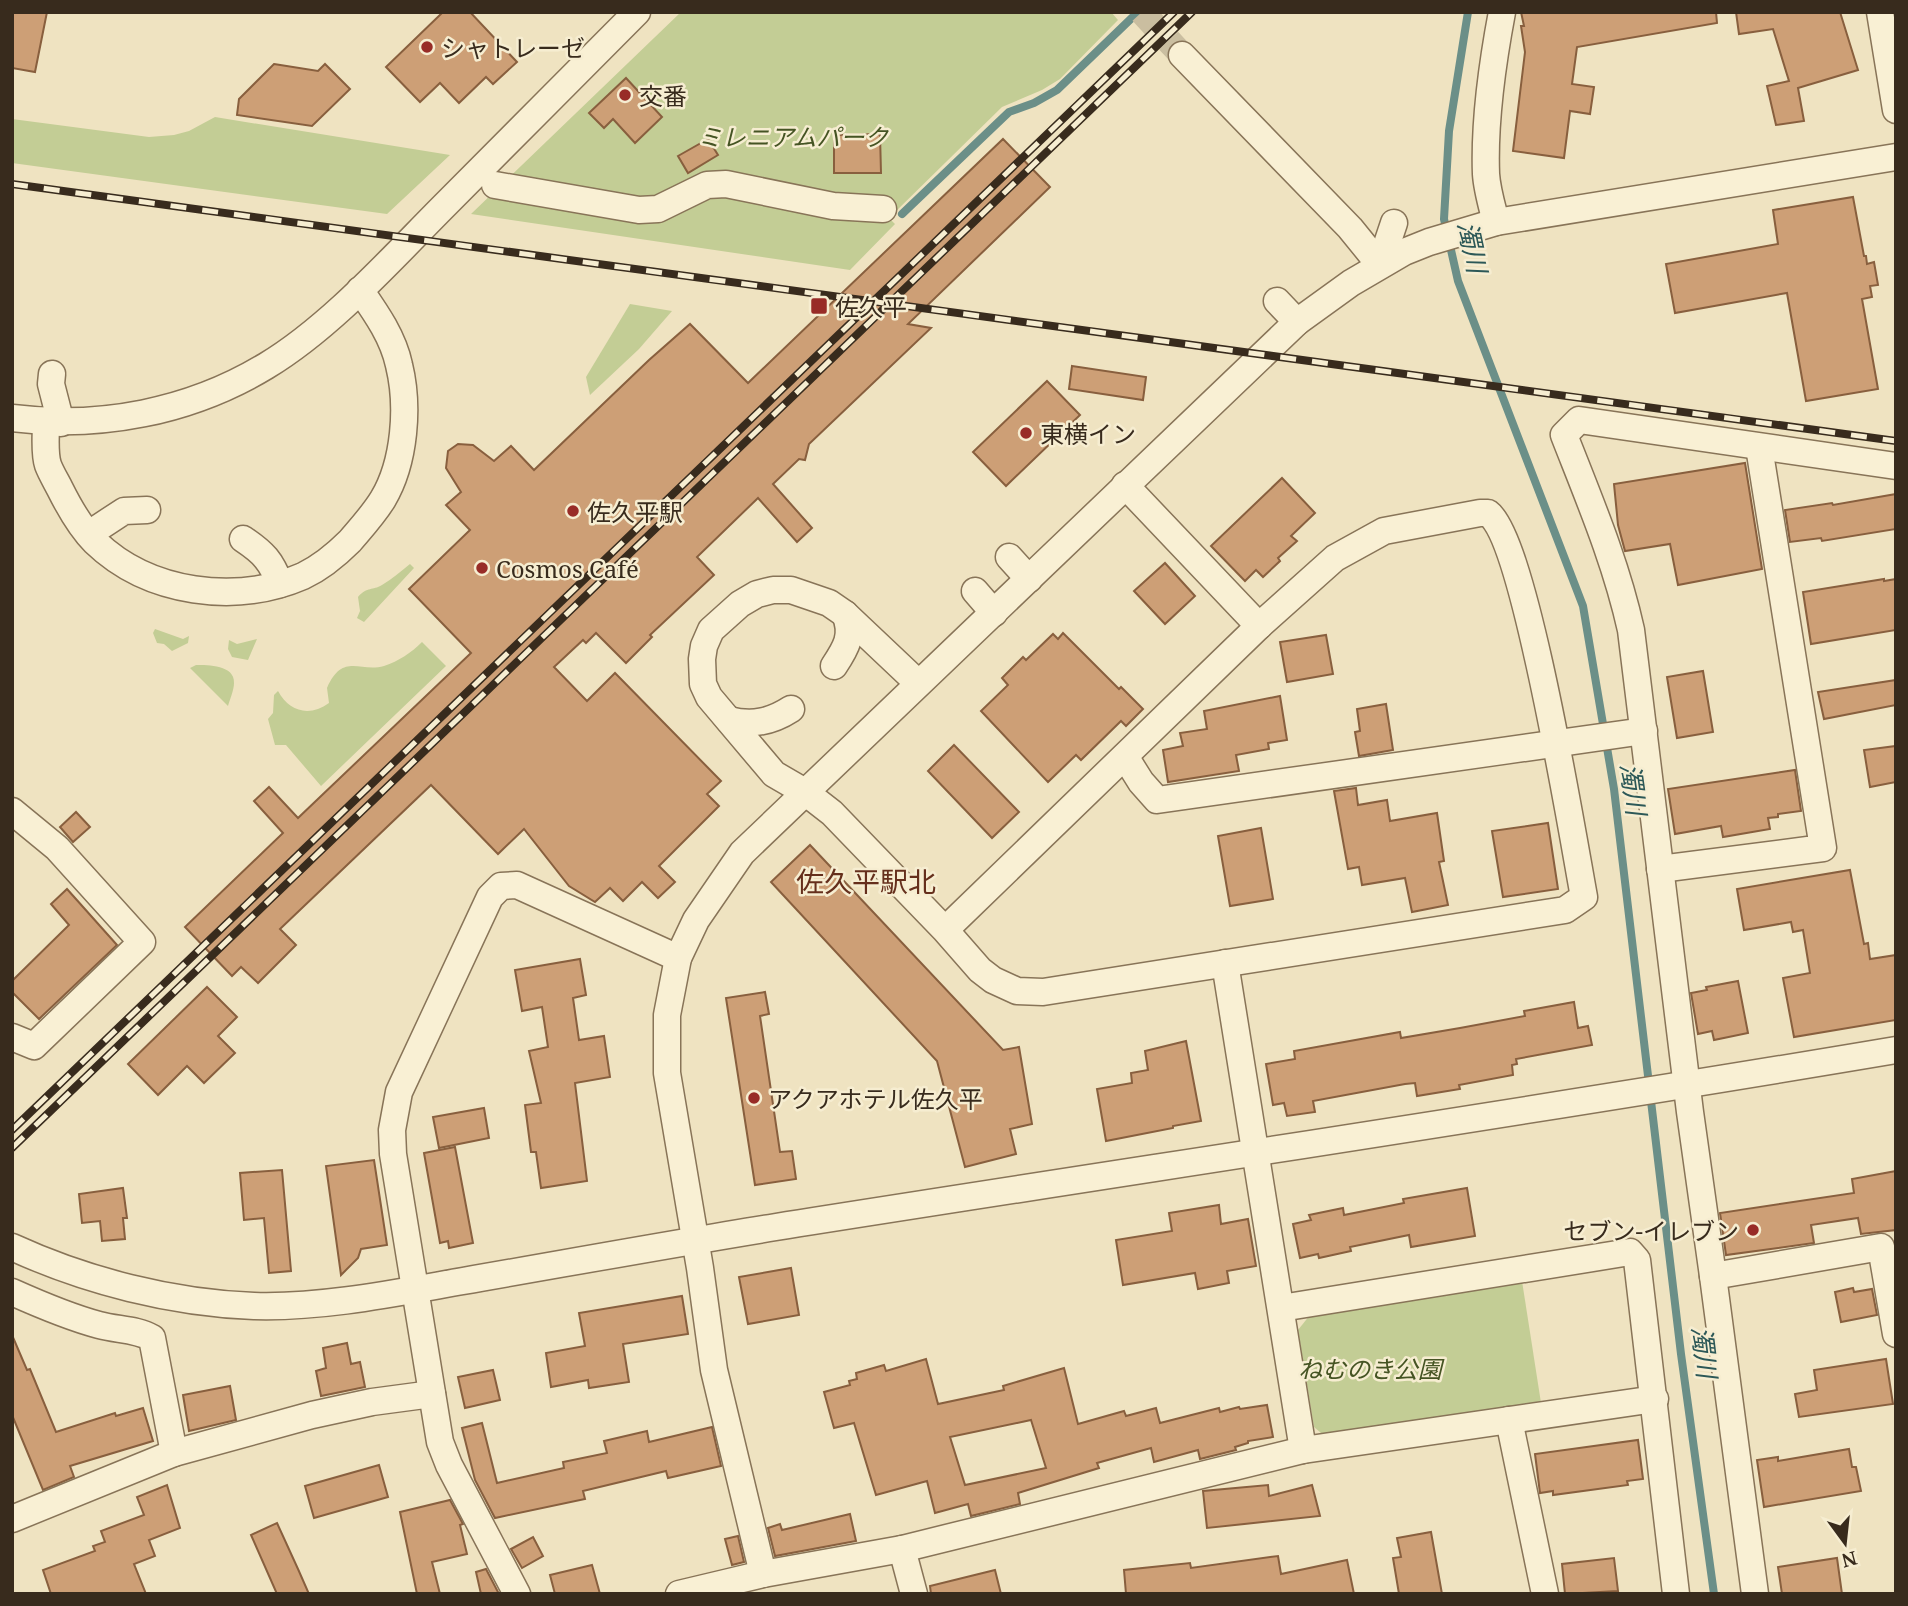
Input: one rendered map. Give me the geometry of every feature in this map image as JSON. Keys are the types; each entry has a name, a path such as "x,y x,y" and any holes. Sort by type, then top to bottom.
{"street":[{"path":"12,418 53,423 123,418 179,405 225,387 267,365 308,335 360,290 637,12"},
{"path":"1485,225 1491,85 1502,12"},
{"path":"1880,12 1896,110"},
{"path":"1182,55 1341,219 1380,265"},
{"path":"763,1574 714,1370 667,1073 667,1014 678,958 696,920 741,853 1303,317 1380,265 1429,242 1485,225 1896,157"},
{"path":"495,185 639,210 658,209 707,186 726,184 833,206 883,209"},
{"path":"1380,265 1394,223"},
{"path":"52,374 53,423 48,464 71,512 94,541 132,569 178,587 231,592 280,584 325,565 344,547 384,498 396,466 404,428 399,364 392,341 360,290"},
{"path":"1283,296 1303,317"},
{"path":"1755,1594 1713,1276 1680,1086 1660,869 1638,732 1631,630 1610,553 1564,435 1579,420 1896,466"},
{"path":"1660,869 1823,848 1759,447"},
{"path":"1125,485 1259,626"},
{"path":"89,534 124,511 147,510"},
{"path":"918,682 845,614 829,603 791,590 773,590 757,594 740,604 711,630 704,646 703,684 709,697 774,774 805,792 832,813 946,930 980,970 993,980 1017,991 1043,992 1565,910 1584,897 1529,618 1513,558 1499,526 1488,513 1480,513 1384,531 1335,558 1259,626 946,930"},
{"path":"243,539 262,551 272,564 280,584"},
{"path":"1009,557 1029,579"},
{"path":"975,591 994,612"},
{"path":"834,666 846,649 850,635 845,614"},
{"path":"729,720 742,724 756,723 777,719 791,709"},
{"path":"1126,758 1141,782 1157,800 1638,732"},
{"path":"12,811 57,849 142,942 34,1046 12,1037"},
{"path":"517,1594 449,1465 440,1442 393,1154 392,1130 399,1092 491,897 501,886 517,884 678,958"},
{"path":"1225,963 1303,1450"},
{"path":"12,1247 87,1275 178,1298 255,1306 290,1304 415,1289 695,1241 1896,1050"},
{"path":"1713,1276 1881,1247 1896,1334"},
{"path":"1281,1308 1630,1252 1637,1261 1676,1594"},
{"path":"12,1292 58,1313 152,1338 174,1453"},
{"path":"12,1519 174,1453 312,1415 372,1402 432,1394"},
{"path":"679,1594 763,1574 902,1549 1303,1450 1655,1399"},
{"path":"1509,1420 1545,1594"},
{"path":"902,1549 914,1594"}],"green space":[{"name":"ミレニアムパーク","path":"681,12 1111,12 1118,20 1060,79 1002,107 889,218 895,224 850,270 471,214"},
{"path":"215,117 450,155 387,214 12,163 12,119 149,137 189,131"},
{"path":"630,304 672,311 639,349 590,395 586,377"},
{"path":"410,564 414,568 364,622 357,618 360,611 358,597 365,591 386,583"},
{"path":"155,629 183,639 189,636 188,643 172,651 164,644 157,643 153,633"},
{"path":"257,639 248,660 232,657 228,649 229,640 237,644"},
{"path":"422,642 446,666 321,786 286,745 275,745 268,719 273,713 274,695 278,691 294,708 315,710 329,703 327,688 339,670 352,666 384,666 414,650"},
{"path":"196,665 220,667 230,673 234,686 228,706 190,668"},
{"name":"ねむのき公園","path":"1522,1281 1541,1403 1327,1438 1314,1427 1298,1330 1310,1315"}],"building":[{"path":"12,12 47,12 35,72 12,68"},
{"path":"443,12 470,12 517,62 493,84 486,77 459,103 440,83 420,102 386,67"},
{"path":"1521,12 1716,12 1717,23 1577,47 1572,84 1594,87 1590,114 1570,111 1564,158 1513,151 1525,52"},
{"path":"1736,12 1840,12 1858,70 1798,88 1804,121 1776,125 1767,86 1789,81 1773,29 1739,34"},
{"path":"274,64 318,71 325,64 350,89 312,126 237,115 239,99"},
{"name":"交番","path":"626,78 662,117 635,143 613,119 604,128 589,113"},
{"path":"880,134 881,173 834,173 834,135"},
{"path":"708,139 718,155 688,173 678,156"},
{"path":"1003,139 1050,187 908,324 931,328 809,444 805,460 799,459 773,484 812,528 797,542 758,498 697,557 714,575 650,635 652,637 626,663 596,633 586,643 583,640 554,667 587,701 615,673 721,781 707,794 719,806 659,866 675,882 658,898 642,882 623,901 610,888 595,902 569,886 524,829 498,854 431,785 280,929 296,945 258,983 241,967 232,976 185,927 283,833 254,801 269,787 298,818 471,653 409,589 470,530 446,505 461,492 446,468 448,451 458,444 473,445 494,461 511,446 534,470 690,324 748,383"},
{"path":"1853,197 1864,256 1867,264 1874,262 1878,285 1870,286 1872,297 1862,299 1878,389 1806,401 1787,293 1675,313 1666,264 1778,244 1773,210"},
{"path":"1072,366 1146,377 1143,400 1069,389"},
{"name":"東横イン","path":"1047,381 1080,415 1006,486 973,452"},
{"path":"1745,463 1762,569 1678,585 1670,544 1625,551 1618,525 1614,484"},
{"path":"1282,478 1315,513 1291,536 1297,541 1278,558 1280,561 1263,577 1256,570 1245,581 1211,546"},
{"path":"1896,494 1896,529 1822,541 1821,538 1790,542 1785,510"},
{"path":"1165,563 1195,596 1165,624 1134,591"},
{"path":"1896,579 1896,630 1811,644 1803,592"},
{"path":"1063,633 1143,709 1126,726 1121,721 1081,760 1076,755 1048,782 981,711 1008,685 1002,678 1023,657 1026,660 1053,634 1058,639"},
{"path":"1326,635 1333,674 1287,682 1280,642"},
{"path":"1703,671 1713,732 1677,738 1667,677"},
{"path":"1896,680 1896,705 1824,719 1818,692"},
{"path":"1280,696 1287,740 1268,743 1269,749 1236,755 1239,771 1168,782 1163,750 1183,746 1180,733 1207,729 1204,711"},
{"path":"1386,704 1393,750 1359,756 1355,732 1360,731 1357,709"},
{"path":"954,745 1019,812 992,838 928,771"},
{"path":"1896,746 1896,782 1870,787 1864,750"},
{"path":"1795,770 1801,811 1768,818 1770,829 1723,837 1721,826 1675,834 1668,789"},
{"path":"1356,788 1358,805 1387,800 1390,821 1437,813 1444,861 1439,862 1448,905 1412,912 1405,878 1362,885 1359,867 1348,869 1334,791"},
{"path":"76,812 90,827 73,842 60,827"},
{"path":"1548,823 1558,889 1503,897 1492,831"},
{"path":"1261,828 1273,899 1230,906 1218,836"},
{"path":"810,845 1003,1050 1019,1047 1032,1124 1010,1129 1016,1154 965,1167 937,1061 771,882"},
{"path":"1850,870 1864,944 1868,943 1870,959 1896,955 1896,1020 1794,1037 1783,978 1810,973 1803,930 1793,932 1791,922 1744,930 1737,889"},
{"path":"67,889 117,945 39,1019 12,992 12,981 69,925 51,904"},
{"path":"580,959 586,995 573,998 579,1040 604,1036 610,1077 575,1083 587,1181 541,1188 536,1152 531,1152 525,1105 541,1103 529,1051 548,1047 542,1007 522,1011 515,970"},
{"path":"1738,981 1748,1033 1714,1040 1712,1031 1698,1034 1691,993 1707,990 1706,987"},
{"path":"207,987 237,1017 218,1036 235,1053 204,1083 187,1066 158,1095 128,1064"},
{"path":"765,992 769,1014 760,1016 780,1152 792,1151 796,1179 755,1185 726,998"},
{"path":"1574,1002 1578,1028 1588,1026 1592,1045 1516,1059 1517,1064 1512,1065 1513,1075 1459,1085 1460,1089 1417,1096 1415,1083 1405,1084 1313,1101 1315,1112 1287,1116 1284,1103 1273,1105 1266,1064 1295,1059 1294,1051 1400,1032 1401,1038 1460,1028 1525,1016 1524,1011"},
{"path":"1186,1041 1201,1121 1106,1141 1097,1089 1132,1083 1131,1073 1148,1070 1145,1051"},
{"path":"484,1108 489,1138 439,1148 433,1117"},
{"path":"455,1147 473,1243 449,1248 448,1241 440,1243 424,1153"},
{"path":"374,1160 387,1245 361,1249 358,1258 341,1275 326,1166"},
{"path":"282,1170 291,1271 269,1273 264,1218 244,1220 240,1173"},
{"path":"1896,1171 1896,1230 1861,1234 1858,1218 1811,1225 1814,1243 1726,1255 1720,1213 1854,1193 1852,1179"},
{"path":"123,1188 127,1218 123,1218 125,1239 102,1241 100,1221 82,1223 79,1194"},
{"path":"1467,1188 1475,1236 1411,1247 1409,1235 1350,1247 1351,1251 1319,1258 1318,1254 1300,1258 1293,1224 1311,1220 1309,1215 1343,1208 1344,1215 1404,1203 1403,1199"},
{"path":"1219,1205 1221,1224 1248,1219 1256,1266 1227,1271 1229,1283 1198,1289 1195,1273 1123,1285 1116,1240 1172,1231 1169,1213"},
{"path":"791,1268 799,1315 748,1324 739,1277"},
{"path":"1853,1288 1854,1292 1872,1289 1877,1315 1841,1322 1835,1292"},
{"path":"682,1296 688,1334 623,1344 629,1382 589,1388 588,1380 551,1387 546,1353 585,1346 579,1313"},
{"path":"12,1335 27,1370 30,1369 56,1432 115,1413 116,1416 143,1408 153,1441 70,1466 74,1477 43,1490 12,1415"},
{"path":"347,1343 351,1364 360,1362 365,1387 321,1396 316,1371 326,1368 323,1348"},
{"path":"926,1359 938,1404 1004,1390 1003,1386 1064,1368 1078,1424 1124,1411 1126,1416 1156,1408 1160,1423 1219,1408 1220,1412 1239,1407 1267,1405 1273,1437 1248,1441 1235,1447 1236,1450 1200,1459 1198,1450 1154,1462 1151,1448 1097,1463 1099,1468 1018,1493 1020,1504 971,1516 968,1504 935,1513 927,1481 876,1495 854,1423 834,1428 824,1392 850,1385 849,1381 857,1379 856,1373 884,1365 886,1371","holes":["1031,1420 1046,1468 965,1485 950,1437"]},
{"path":"1886,1359 1893,1404 1799,1417 1795,1394 1817,1390 1814,1370"},
{"path":"493,1370 500,1400 465,1408 458,1377"},
{"path":"230,1386 236,1420 189,1431 183,1395"},
{"path":"482,1423 497,1483 564,1468 563,1462 607,1453 604,1441 647,1431 649,1442 712,1427 721,1466 668,1478 666,1471 583,1491 585,1499 495,1518 475,1480 462,1428"},
{"path":"1638,1440 1643,1479 1627,1481 1628,1485 1553,1495 1553,1491 1540,1493 1535,1454"},
{"path":"1849,1449 1861,1491 1764,1507 1757,1460 1778,1457 1778,1461"},
{"path":"379,1465 388,1497 314,1518 305,1486"},
{"path":"167,1485 180,1528 149,1540 155,1556 134,1564 146,1594 51,1594 43,1570 95,1551 93,1546 105,1542 101,1531 144,1515 137,1497"},
{"path":"1268,1485 1269,1496 1312,1485 1320,1516 1207,1528 1203,1491"},
{"path":"450,1500 463,1524 460,1525 467,1554 432,1562 440,1594 417,1594 400,1512"},
{"path":"850,1514 856,1541 775,1556 768,1528 780,1524 782,1530"},
{"path":"277,1523 309,1594 277,1594 251,1535"},
{"path":"1431,1532 1442,1594 1399,1594 1393,1558 1401,1557 1397,1538"},
{"path":"738,1536 744,1562 732,1565 725,1539"},
{"path":"533,1537 543,1556 522,1568 511,1549"},
{"path":"1278,1556 1281,1574 1347,1560 1354,1594 1126,1594 1124,1570 1190,1563 1191,1568"},
{"path":"1614,1558 1618,1591 1565,1594 1562,1564"},
{"path":"1837,1558 1842,1594 1782,1594 1778,1567"},
{"path":"592,1565 600,1594 555,1594 550,1575"},
{"path":"486,1569 499,1594 481,1594 476,1572"},
{"path":"995,1570 1001,1594 931,1594 930,1586"}],"waterway":[{"path":"902,214 1009,112 1034,103 1057,90 1138,12"},
{"name":"濁川","path":"1468,12 1449,131 1444,219 1458,281 1583,606 1614,789 1681,1354 1714,1594"}],"tunnel":[{"path":"1142,12 1182,55"}],"railway":[{"path":"12,1130 1174,12"},
{"path":"12,1148 1192,12"},
{"path":"12,184 1896,441"}],"place":[{"name":"シャトレーゼ","path":"427,47"},
{"name":"交番","path":"625,95"},
{"name":"佐久平","path":"819,306"},
{"name":"東横イン","path":"1026,433"},
{"name":"佐久平駅","path":"573,511"},
{"name":"Cosmos Café","path":"482,568"},
{"name":"アクアホテル佐久平","path":"754,1098"},
{"name":"セブン-イレブン","path":"1753,1230"}],"district":[{"name":"佐久平駅北","path":"866,881"}]}
